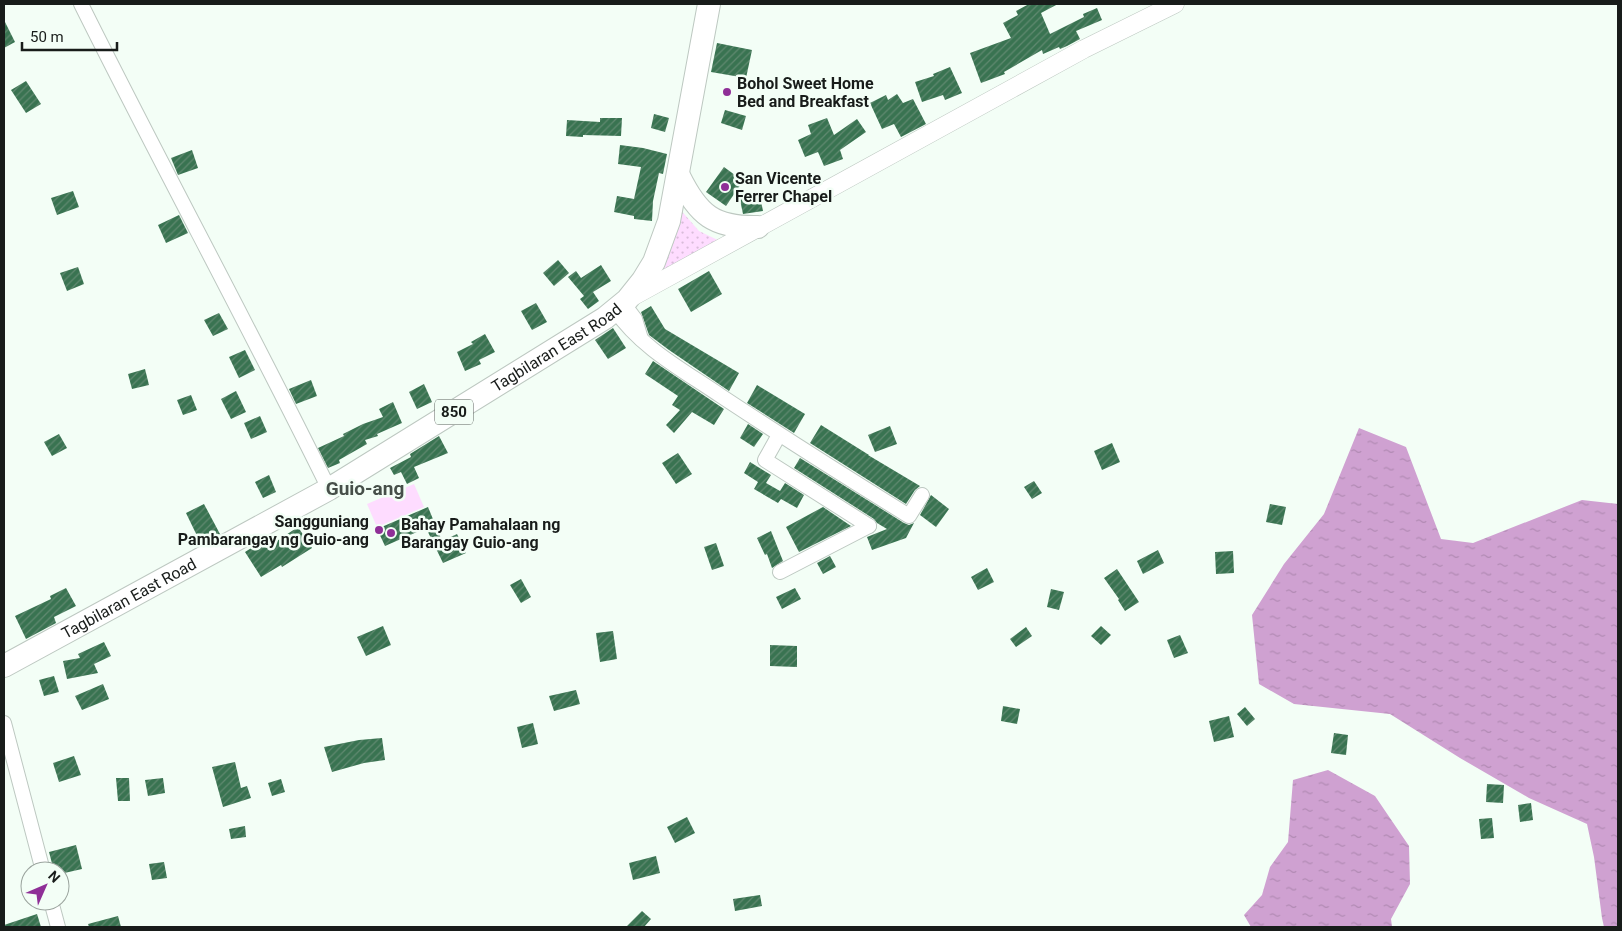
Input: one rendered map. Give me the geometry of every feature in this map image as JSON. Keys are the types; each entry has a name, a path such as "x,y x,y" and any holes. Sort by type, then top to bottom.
{"main road":[{"name":"Tagbilaran East Road","path":"4,666 329,489 622,304 643,280 654,262 669,221 679,176 708,4"},
{"path":"679,176 693,201 708,217 729,226 758,227"}],"street":[{"path":"81,4 136,116 273,374 329,489"},
{"path":"922,495 909,516 779,435 641,340 626,326 622,304 758,227 899,152 1084,49 1175,4"},
{"path":"779,435 765,460 869,526 780,572"},
{"path":"4,723 40,861"},
{"path":"54,911 58,927"}],"shaded area":[{"path":"678,207 699,231 724,243 662,274"},
{"path":"414,484 424,507 377,527 367,504"}],"water":[{"path":"1359,428 1406,447 1441,539 1473,543 1582,500 1618,504 1618,927 1604,927 1594,857 1587,824 1529,798 1390,714 1294,704 1259,684 1252,615 1284,564 1324,514"},
{"path":"1328,770 1375,796 1409,846 1410,884 1391,919 1392,927 1251,927 1244,915 1262,895 1270,867 1288,842 1293,780"}],"building":[{"path":"1029,4 1058,4 1041,13 1050,34 1084,17 1083,14 1097,8 1102,20 1076,31 1080,39 1067,46 1060,49 1059,47 1043,54 1042,50 1004,72 1005,74 981,83 970,53 1011,38 1003,23 1018,15 1016,11"},
{"path":"4,20 15,42 4,48"},
{"path":"717,43 752,50 746,78 711,72"},
{"path":"950,67 962,93 945,100 943,95 922,102 915,82 934,76 933,74"},
{"path":"26,81 41,104 26,113 11,90"},
{"path":"897,94 903,103 913,99 926,124 901,137 894,124 882,129 870,103 886,95 888,100"},
{"path":"725,110 746,116 742,130 721,123"},
{"path":"654,114 669,118 665,132 651,128"},
{"path":"600,118 622,118 621,136 566,136 567,120 600,122"},
{"path":"827,118 834,135 857,119 866,132 840,150 843,159 824,166 818,152 805,157 798,140 811,134 808,125"},
{"path":"620,145 667,154 663,174 659,173 653,201 652,221 634,219 634,216 614,212 617,196 634,199 641,167 618,164"},
{"path":"192,150 198,168 178,175 171,158"},
{"name":"San Vicente Ferrer Chapel","path":"724,167 743,181 726,206 706,192"},
{"path":"73,191 79,207 57,215 51,198"},
{"path":"759,191 763,211 743,214 739,195"},
{"path":"179,215 188,233 166,243 158,225"},
{"path":"558,260 569,273 554,286 543,273"},
{"path":"601,265 611,281 593,292 599,301 588,309 580,299 584,296 568,277 576,271 581,278"},
{"path":"78,267 84,284 67,291 60,273"},
{"path":"709,271 722,294 691,312 678,289"},
{"path":"536,303 547,322 532,330 521,311"},
{"path":"651,306 665,329 739,373 729,391 649,335 641,312"},
{"path":"219,313 228,329 213,336 204,320"},
{"path":"613,328 626,348 608,359 595,340"},
{"path":"485,334 495,352 479,360 481,364 465,371 457,352 473,344 471,342"},
{"path":"245,350 255,370 239,378 229,357"},
{"path":"653,361 724,409 714,425 692,412 674,433 666,425 680,410 672,405 678,396 645,374"},
{"path":"145,369 149,385 132,389 128,374"},
{"path":"311,380 317,396 296,404 289,389"},
{"path":"424,384 432,402 417,409 409,392"},
{"path":"757,385 805,414 794,433 747,403"},
{"path":"236,391 246,412 231,419 221,399"},
{"path":"191,395 197,410 183,415 177,400"},
{"path":"393,402 402,423 377,434 378,436 365,440 367,444 339,460 340,463 328,468 318,448 344,436 343,434 363,424 383,417 379,409"},
{"path":"260,416 267,432 251,439 244,423"},
{"path":"748,424 763,434 754,447 740,438"},
{"path":"821,425 920,486 906,504 810,443"},
{"path":"890,426 897,444 875,452 868,435"},
{"path":"59,434 67,448 52,456 44,442"},
{"path":"439,436 448,453 414,467 419,478 407,484 401,472 394,475 390,468 411,457 410,454"},
{"path":"1112,443 1120,462 1102,470 1094,451"},
{"path":"678,453 692,474 676,484 662,463"},
{"path":"800,458 904,523 909,525 914,523 906,538 872,550 867,537 887,529 794,468"},
{"path":"750,462 771,475 766,483 780,491 785,483 804,495 797,508 781,499 778,503 754,489 758,482 744,473"},
{"path":"269,475 276,492 263,498 255,482"},
{"path":"1034,481 1042,493 1032,499 1024,487"},
{"path":"931,495 949,509 936,527 920,515"},
{"path":"204,504 220,534 201,544 186,513"},
{"path":"1270,504 1286,507 1282,525 1266,522"},
{"path":"428,507 442,541 457,534 466,553 443,563 426,528 385,546 377,529"},
{"path":"823,507 851,526 799,552 786,527"},
{"path":"298,527 312,548 282,567 281,565 261,577 245,552 262,541 266,548"},
{"path":"771,531 783,561 772,568 767,554 765,555 757,538"},
{"path":"716,543 724,566 712,570 704,547"},
{"path":"1158,550 1164,563 1143,574 1137,561"},
{"path":"1233,551 1234,573 1216,574 1215,552"},
{"path":"830,556 836,567 823,574 817,563"},
{"path":"987,568 994,582 978,590 971,577"},
{"path":"1117,569 1139,602 1125,611 1104,578"},
{"path":"521,579 531,597 521,603 510,585"},
{"path":"66,588 76,606 54,617 56,623 26,639 15,616 51,599 50,596"},
{"path":"795,588 801,599 782,609 776,597"},
{"path":"1051,589 1064,592 1059,610 1047,607"},
{"path":"383,626 391,645 366,656 357,637"},
{"path":"1101,626 1111,635 1101,645 1091,636"},
{"path":"1026,627 1032,636 1016,647 1010,639"},
{"path":"613,631 617,659 600,662 596,633"},
{"path":"1180,635 1188,653 1174,658 1167,640"},
{"path":"104,642 111,656 94,664 98,673 67,679 63,661 80,658 78,654"},
{"path":"770,645 797,646 797,667 770,666"},
{"path":"54,676 59,692 44,696 39,680"},
{"path":"103,684 109,699 82,710 75,696"},
{"path":"576,690 580,704 554,711 549,696"},
{"path":"1003,706 1020,709 1017,724 1001,721"},
{"path":"1245,707 1255,719 1247,726 1237,714"},
{"path":"1229,716 1234,737 1214,742 1209,721"},
{"path":"533,723 538,744 522,748 517,727"},
{"path":"1334,733 1348,735 1346,755 1331,753"},
{"path":"382,738 385,760 364,763 332,772 324,747 359,740"},
{"path":"74,756 81,775 59,782 53,763"},
{"path":"235,762 241,788 247,786 251,798 223,807 212,767"},
{"path":"116,778 129,778 130,801 118,801"},
{"path":"163,778 165,793 148,796 145,780"},
{"path":"281,779 285,792 272,796 268,783"},
{"path":"1487,784 1504,785 1503,803 1486,802"},
{"path":"1531,803 1533,820 1520,822 1518,805"},
{"path":"687,817 695,833 675,843 667,827"},
{"path":"1492,818 1494,838 1481,839 1479,819"},
{"path":"245,826 246,837 231,839 229,829"},
{"path":"76,845 82,869 70,872 70,861 51,861 49,852"},
{"path":"656,856 660,873 633,880 629,863"},
{"path":"164,862 167,878 152,880 149,864"},
{"path":"760,895 762,906 735,911 733,899"},
{"path":"642,911 651,919 644,927 626,927"},
{"path":"37,914 41,927 4,927 4,925"},
{"path":"118,916 121,927 89,927 88,924"}],"place":[{"name":"Bohol Sweet Home Bed and Breakfast","path":"727,92"},
{"name":"San Vicente Ferrer Chapel","path":"725,187"},
{"name":"Sangguniang Pambarangay ng Guio-ang","path":"379,530"},
{"name":"Bahay Pamahalaan ng Barangay Guio-ang","path":"391,533"}],"district":[{"name":"Guio-ang","path":"365,488"}]}
